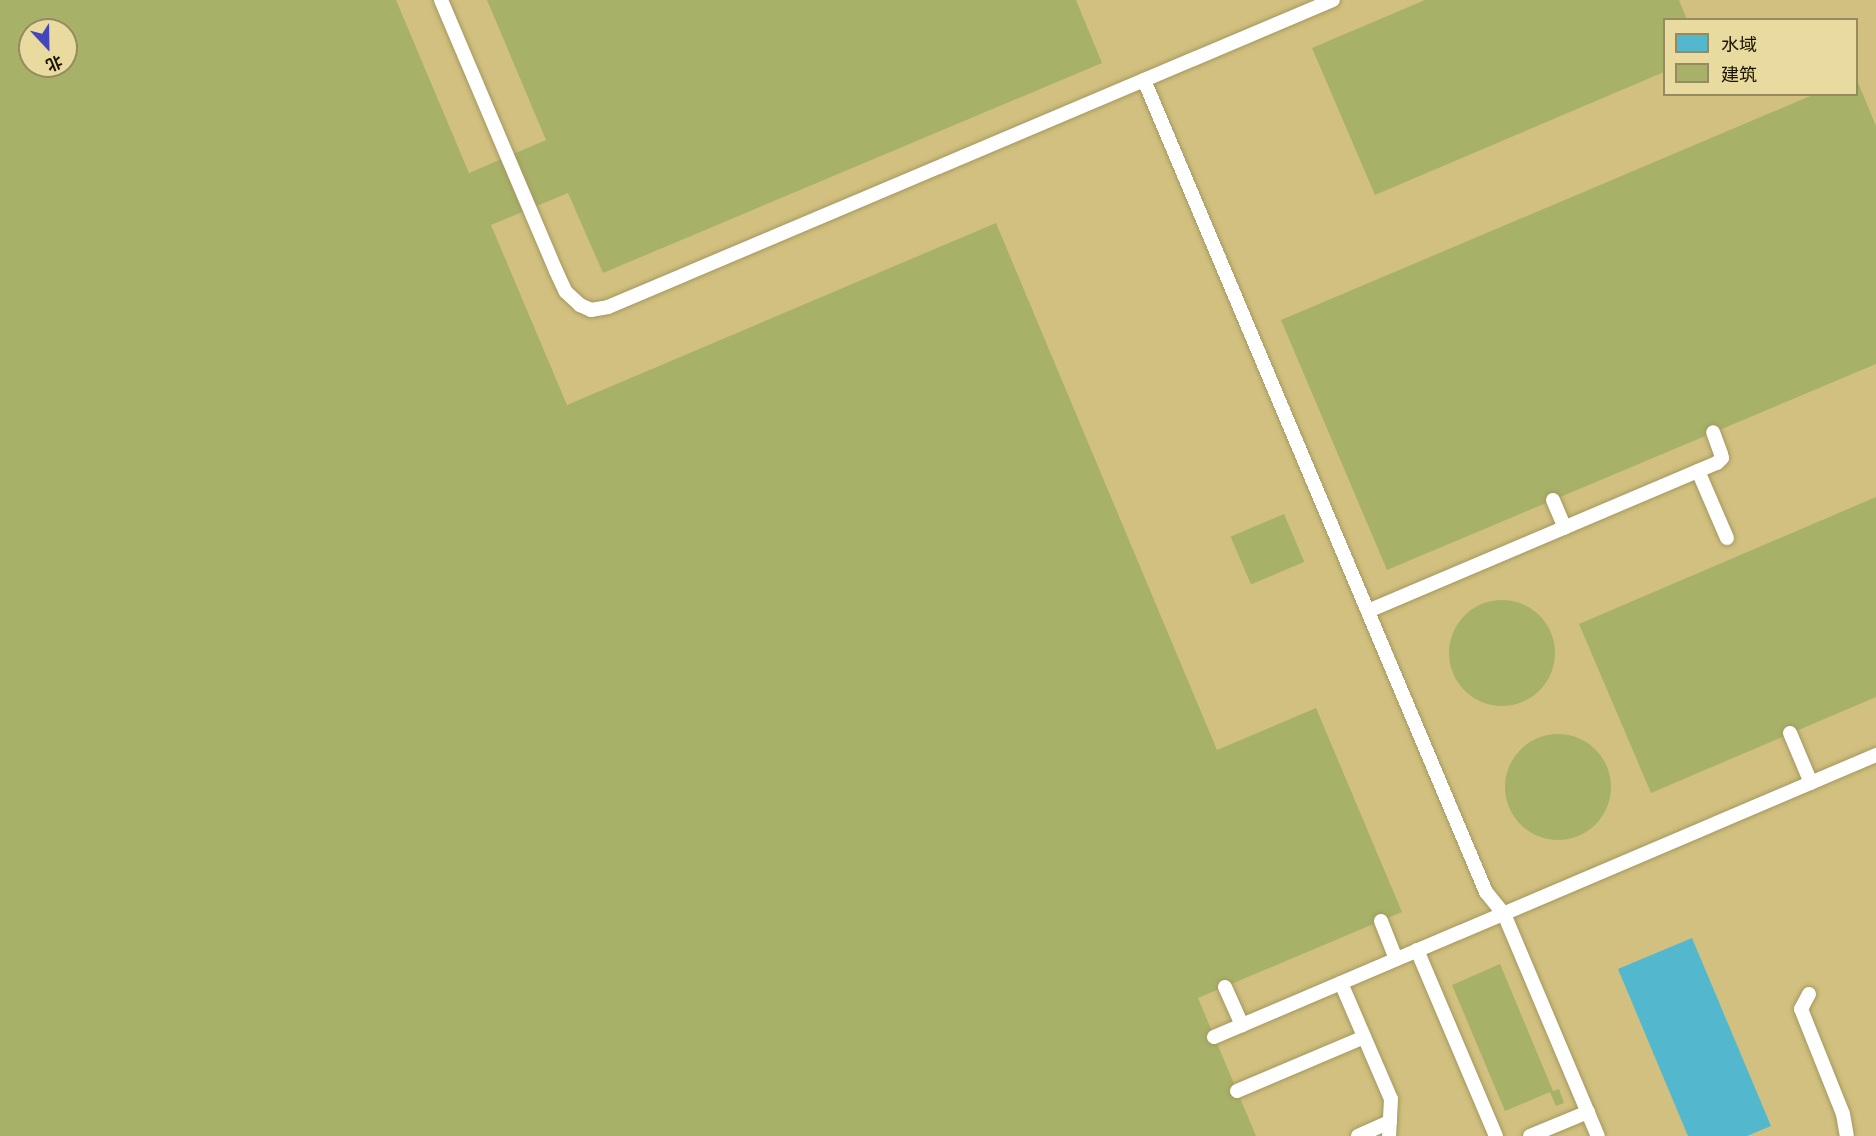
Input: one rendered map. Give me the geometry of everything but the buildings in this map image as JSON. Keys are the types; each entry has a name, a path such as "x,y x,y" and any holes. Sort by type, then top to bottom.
{"lane":[{"path":"441,0 556,272 566,292 580,305 591,310 608,307 1333,0"},
{"path":"1144,80 1486,891 1504,914 1598,1136"},
{"path":"1368,611 1698,471 1722,458 1713,432"},
{"path":"1698,471 1727,538"},
{"path":"1552,500 1565,528"},
{"path":"1790,733 1811,783"},
{"path":"1214,1037 1876,755"},
{"path":"1381,921 1396,959"},
{"path":"1417,950 1496,1136"},
{"path":"1341,983 1391,1099 1389,1129 1358,1136"},
{"path":"1226,987 1242,1025"},
{"path":"1809,994 1801,1009 1843,1114 1847,1136"},
{"path":"1236,1091 1364,1037"},
{"path":"1530,1136 1587,1112"}],"shaded area":[{"path":"0,0 1876,0 1876,1136 0,1136"}],"water":[{"path":"1692,938 1771,1126 1747,1136 1688,1136 1618,969"}]}
